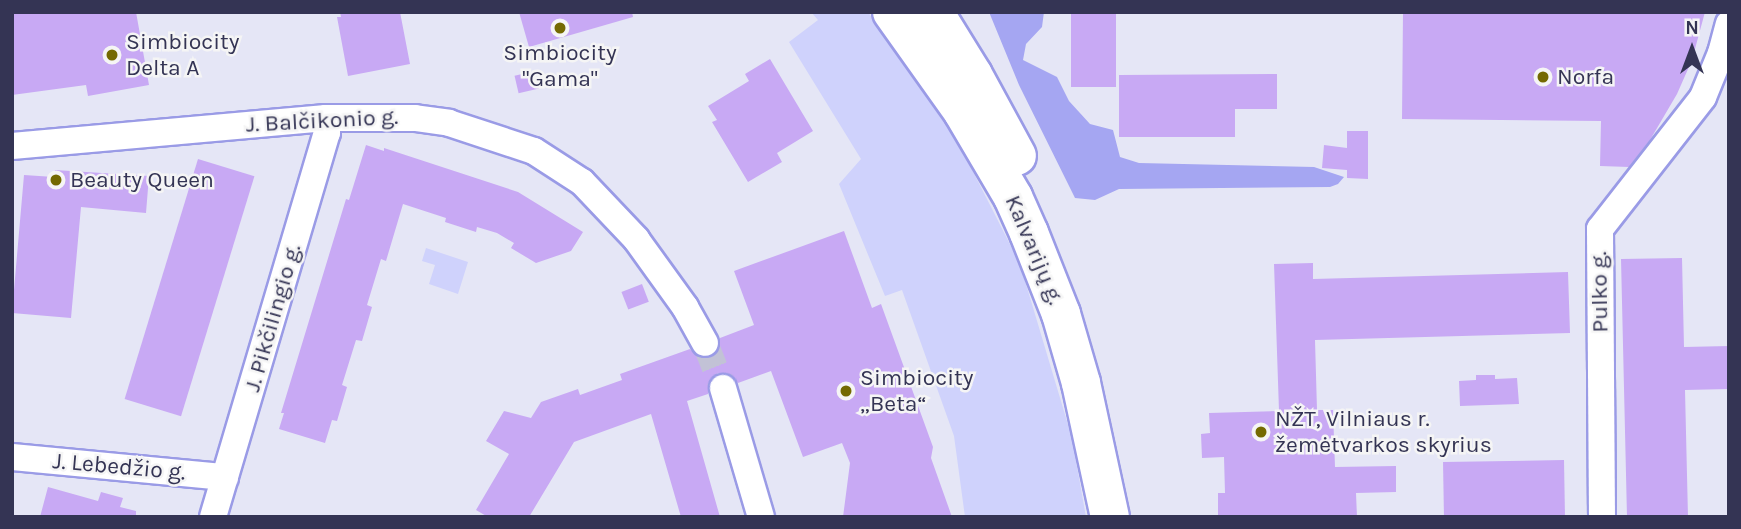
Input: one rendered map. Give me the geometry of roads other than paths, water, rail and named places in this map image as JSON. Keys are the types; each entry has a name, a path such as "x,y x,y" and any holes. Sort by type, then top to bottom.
{"main road":[{"name":"Kalvarijų g.","path":"892,12 963,112 1013,197 1029,233 1061,314 1081,383 1110,517"},
{"name":"Kalvarijų g.","path":"934,12 1013,147 1056,240 1113,426 1131,517"}],"street":[{"name":"Pulko g.","path":"1602,517 1600,229 1703,97 1721,53 1729,24"},
{"name":"J. Balčikonio g.","path":"12,146 326,118 377,116 438,121 534,151 582,182 621,223 667,280 705,343"},
{"name":"J. Pikčilingio g.","path":"213,517 327,133 326,118"},
{"path":"723,388 761,517"},
{"name":"J. Lebedžio g.","path":"12,457 225,477"}],"tunnel":[{"path":"705,343 723,388"}],"place":[{"name":"Simbiocity \"Gama\"","path":"560,28"},
{"name":"Simbiocity Delta A","path":"112,55"},
{"name":"Norfa","path":"1543,77"},
{"name":"Beauty Queen","path":"56,180"},
{"name":"Simbiocity „Beta“","path":"846,391"},
{"name":"NŽT, Vilniaus r. žemėtvarkos skyrius","path":"1261,432"}]}
